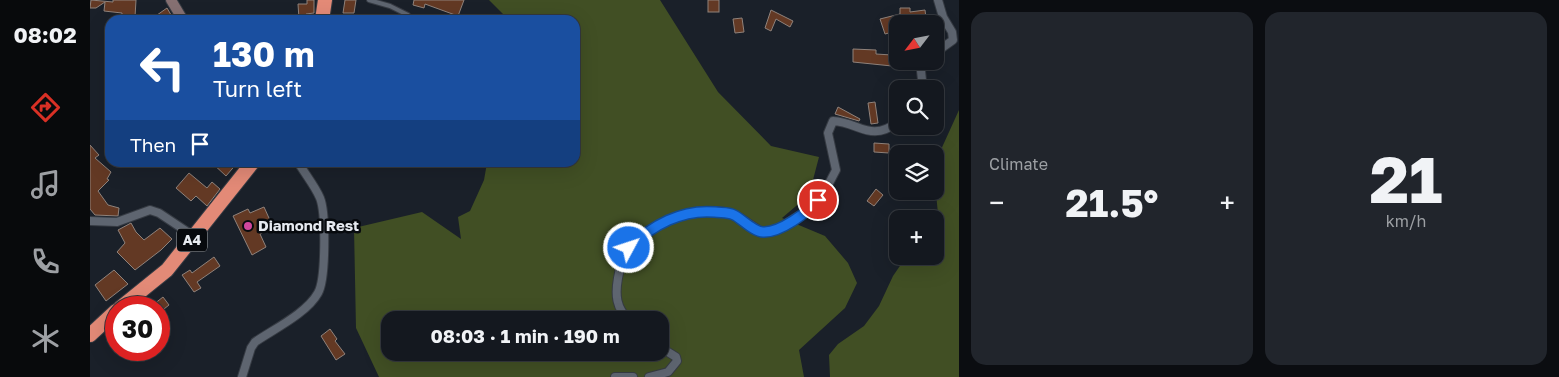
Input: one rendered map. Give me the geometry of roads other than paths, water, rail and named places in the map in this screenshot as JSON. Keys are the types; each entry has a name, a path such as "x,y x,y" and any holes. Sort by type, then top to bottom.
{"highway":[{"path":"323,15 325,0"},
{"name":"A4","path":"135,296 167,270 249,167"},
{"path":"90,335 105,321"}],"street":[{"path":"171,0 180,15"},
{"path":"938,0 942,15"},
{"path":"944,19 952,32 953,40 944,46"},
{"path":"622,311 616,300 621,262 629,248 640,236 667,220 683,214 709,212 732,214 762,232 776,230 811,208 826,191 836,170 828,133 833,121 845,122 869,132 889,128"},
{"path":"242,377 251,348 255,342 305,308 318,293 322,282 323,207 320,196 301,167"},
{"path":"90,221 117,222 150,210 159,213 195,237"},
{"path":"649,377 668,372 677,361 676,357 669,353"},
{"path":"615,377 633,377"}],"lane":[{"path":"369,0 390,6 408,15"}],"place":[{"name":"Diamond Rest","path":"248,226"}]}
